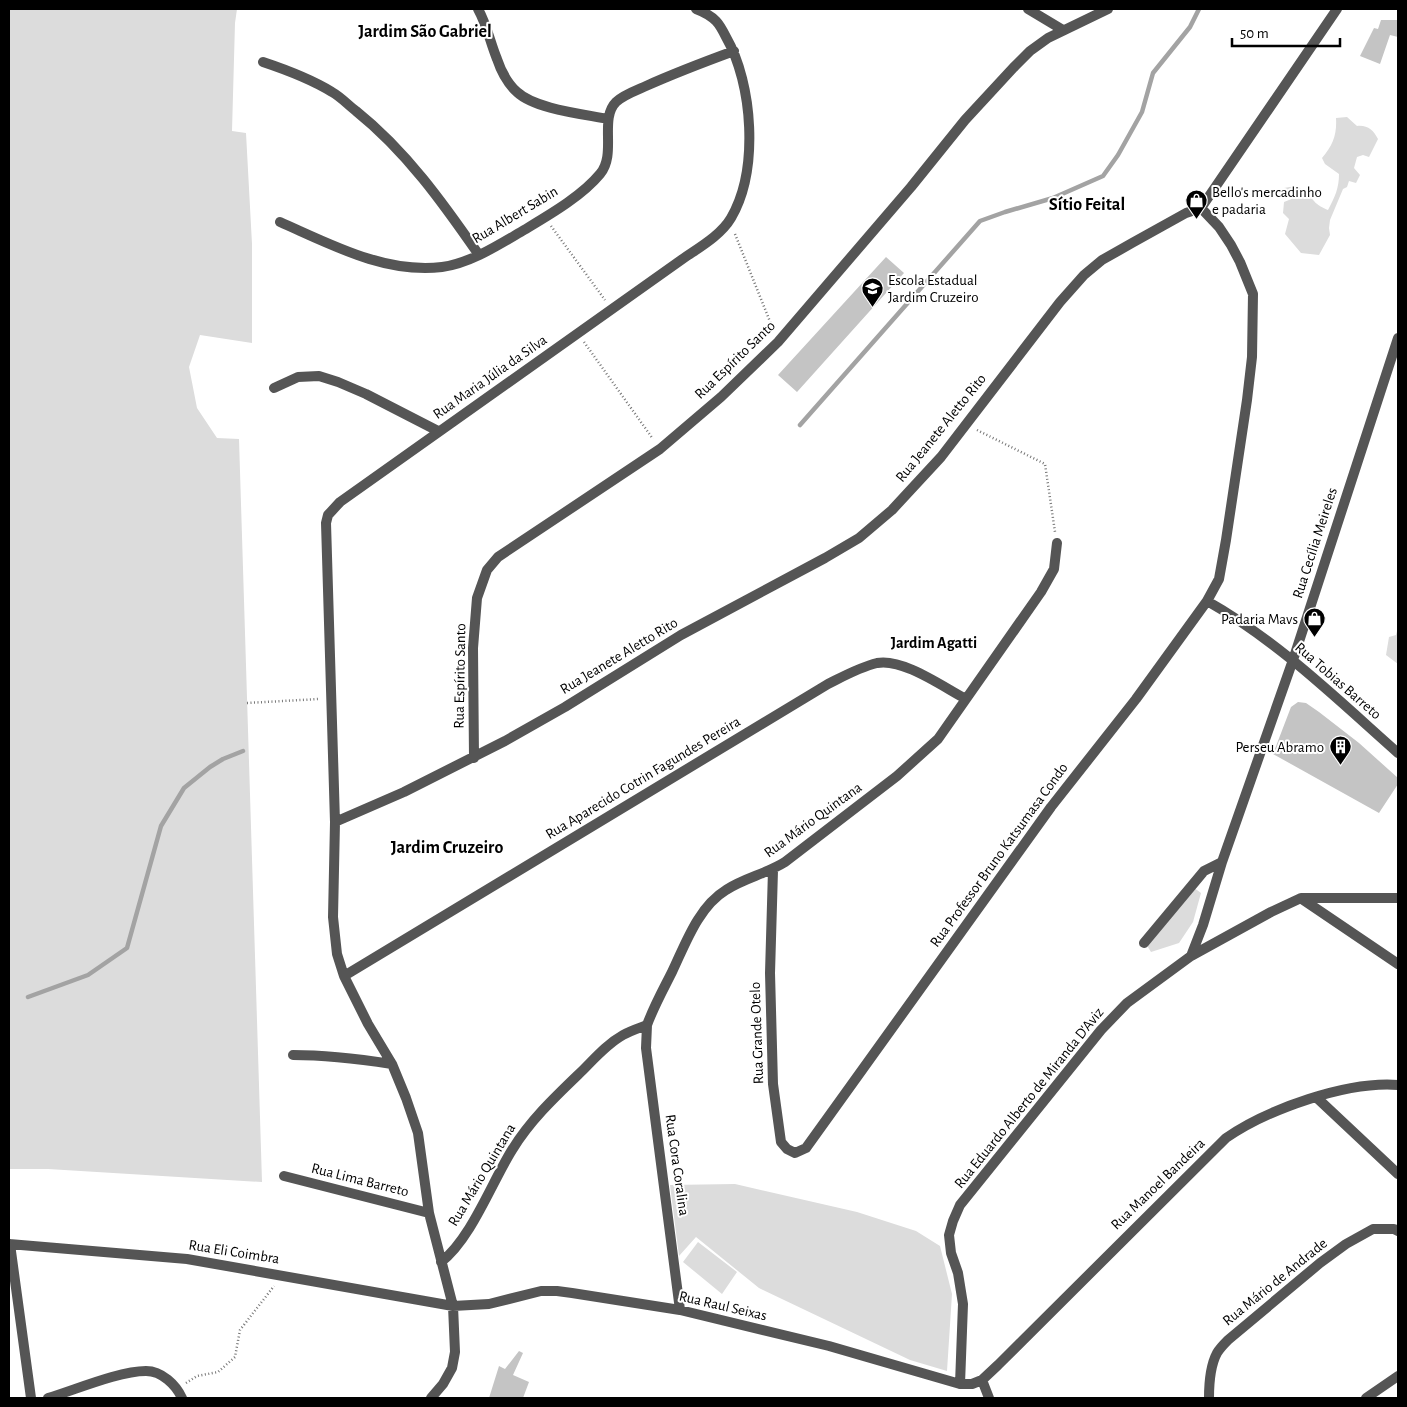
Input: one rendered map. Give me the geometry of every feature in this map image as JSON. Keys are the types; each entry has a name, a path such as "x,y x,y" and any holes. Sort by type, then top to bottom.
{"street":[{"path":"478,9 504,77 524,98 539,104 608,119"},
{"name":"Rua Maria Júlia da Silva","path":"431,1398 444,1384 452,1368 455,1352 453,1306 429,1213 418,1133 392,1064 368,1024 344,976 336,954 333,918 335,822 326,523 328,515 340,502 691,253 730,220 736,208 749,156 749,119 743,79 734,51 717,22 706,13 696,9"},
{"path":"1028,9 1063,30"},
{"name":"Rua Espírito Santo","path":"474,758 473,648 477,598 488,570 498,556 660,448 721,397 778,342 1001,81 1030,52 1048,38 1108,9"},
{"path":"1201,208 1337,9"},
{"name":"Rua Albert Sabin","path":"280,222 329,244 378,262 412,268 444,266 479,255 545,217 587,187 601,173 607,163 608,119 615,102 678,71 734,51"},
{"path":"263,62 281,68 334,93 363,116 389,140 418,172 450,212 479,255"},
{"name":"Rua Jeanete Aletto Rito","path":"335,822 404,792 474,758 565,707 681,635 826,558 859,538 892,510 920,481 1084,275 1102,260 1177,218 1201,208"},
{"name":"Rua Professor Bruno Katsumasa Condo","path":"820,1129 1045,815 1136,699 1207,602 1219,579 1252,357 1252,294 1240,262 1231,245 1219,227 1201,208"},
{"name":"Rua Cecília Meireles","path":"1190,956 1204,925 1222,862 1293,660 1398,338"},
{"path":"274,388 298,377 319,376 366,394 438,431"},
{"name":"Rua Mário Quintana","path":"441,1262 456,1247 512,1150 542,1110 605,1048 623,1035 647,1024 691,933 708,906 726,890 773,870 897,776 923,755 938,739 1041,592 1054,569 1057,543"},
{"name":"Rua Tobias Barreto","path":"1207,602 1233,616 1293,660 1398,753"},
{"name":"Rua Aparecido Cotrin Fagundes Pereira","path":"344,976 828,684 858,669 879,663 893,663 909,668 966,699"},
{"path":"1144,943 1204,871 1222,862"},
{"name":"Rua Grande Otelo","path":"773,870 770,982 774,1084 781,1142 787,1150 795,1153 806,1148 820,1129"},
{"path":"1301,898 1398,898"},
{"path":"1301,898 1398,964"},
{"name":"Rua Eduardo Alberto de Miranda D'Aviz","path":"960,1384 963,1304 949,1235 960,1205 1101,1030 1127,1004 1190,956 1301,898"},
{"name":"Rua Cora Coralina","path":"647,1024 646,1048 680,1310"},
{"path":"293,1055 327,1056 392,1064"},
{"name":"Rua Manoel Bandeira","path":"982,1380 1022,1343 1111,1251 1226,1138 1265,1115 1316,1097 1381,1084 1398,1085"},
{"path":"1316,1097 1398,1174"},
{"name":"Rua Lima Barreto","path":"284,1176 429,1213"},
{"name":"Rua Mário de Andrade","path":"1209,1398 1209,1385 1214,1360 1217,1353 1228,1340 1320,1263 1346,1244 1373,1229 1394,1229 1398,1231"},
{"path":"9,1244 32,1398"},
{"name":"Rua Eli Coimbra","path":"9,1244 186,1259 453,1306"},
{"name":"Rua Raul Seixas","path":"453,1306 489,1304 541,1292 557,1291 680,1310 829,1346 960,1384 972,1384 982,1380"},
{"path":"48,1398 125,1374 148,1371 165,1378 177,1388 182,1398"},
{"path":"1366,1398 1398,1376"},
{"path":"982,1380 989,1398"},
{"path":"1388,1383 1398,1388"}],"path":[{"path":"545,217 612,310"},
{"path":"730,220 778,342"},
{"path":"578,334 660,448"},
{"path":"967,424 1045,464 1057,543"},
{"path":"247,703 331,698"},
{"path":"177,1388 197,1376 218,1372 234,1357 240,1330 283,1275"}],"shaded area":[{"path":"9,9 237,9 232,131 246,133 252,244 252,343 200,335 189,367 197,408 217,438 239,439 262,1182 48,1169 9,1169"},
{"path":"1347,117 1357,126 1364,126 1370,129 1378,139 1369,157 1363,155 1357,157 1354,168 1360,175 1356,183 1349,181 1347,187 1343,189 1330,220 1330,235 1319,255 1301,253 1285,234 1289,219 1283,213 1284,202 1294,198 1283,196 1284,188 1302,188 1317,204 1328,210 1336,192 1339,174 1325,164 1322,158 1334,140 1336,118"},
{"path":"1398,627 1398,664 1386,655 1389,637 1396,635"},
{"path":"1193,887 1201,893 1193,922 1179,943 1151,952 1146,944"},
{"path":"735,1184 857,1212 916,1231 940,1246 952,1294 947,1371 910,1360 759,1288 696,1237 679,1256 670,1185"},
{"path":"698,1242 737,1272 722,1294 683,1262"}],"building":[{"path":"1381,20 1398,20 1398,37 1390,35 1380,64 1360,56 1374,28 1378,29"},
{"path":"886,257 904,273 797,392 778,375"},
{"name":"Perseu Abramo","path":"1298,702 1306,703 1319,712 1359,743 1398,778 1398,784 1379,813 1273,754 1291,707"},
{"path":"519,1351 523,1353 513,1375 529,1382 523,1398 489,1398 499,1366 505,1369"}],"waterway":[{"path":"800,425 980,221 1053,198 1103,176 1118,155 1142,112 1153,73 1190,27 1199,9"},
{"path":"28,997 88,975 127,948 161,826 184,788 210,767 223,759 243,751"}],"place":[{"name":"Bello's mercadinho e padaria","path":"1196,220"},
{"name":"Escola Estadual Jardim Cruzeiro","path":"872,308"},
{"name":"Padaria Mavs","path":"1314,638"},
{"name":"Perseu Abramo","path":"1340,766"}],"district":[{"name":"Jardim São Gabriel","path":"425,32"},
{"name":"Sítio Feital","path":"1087,205"},
{"name":"Jardim Agatti","path":"934,643"},
{"name":"Jardim Cruzeiro","path":"447,848"}]}
